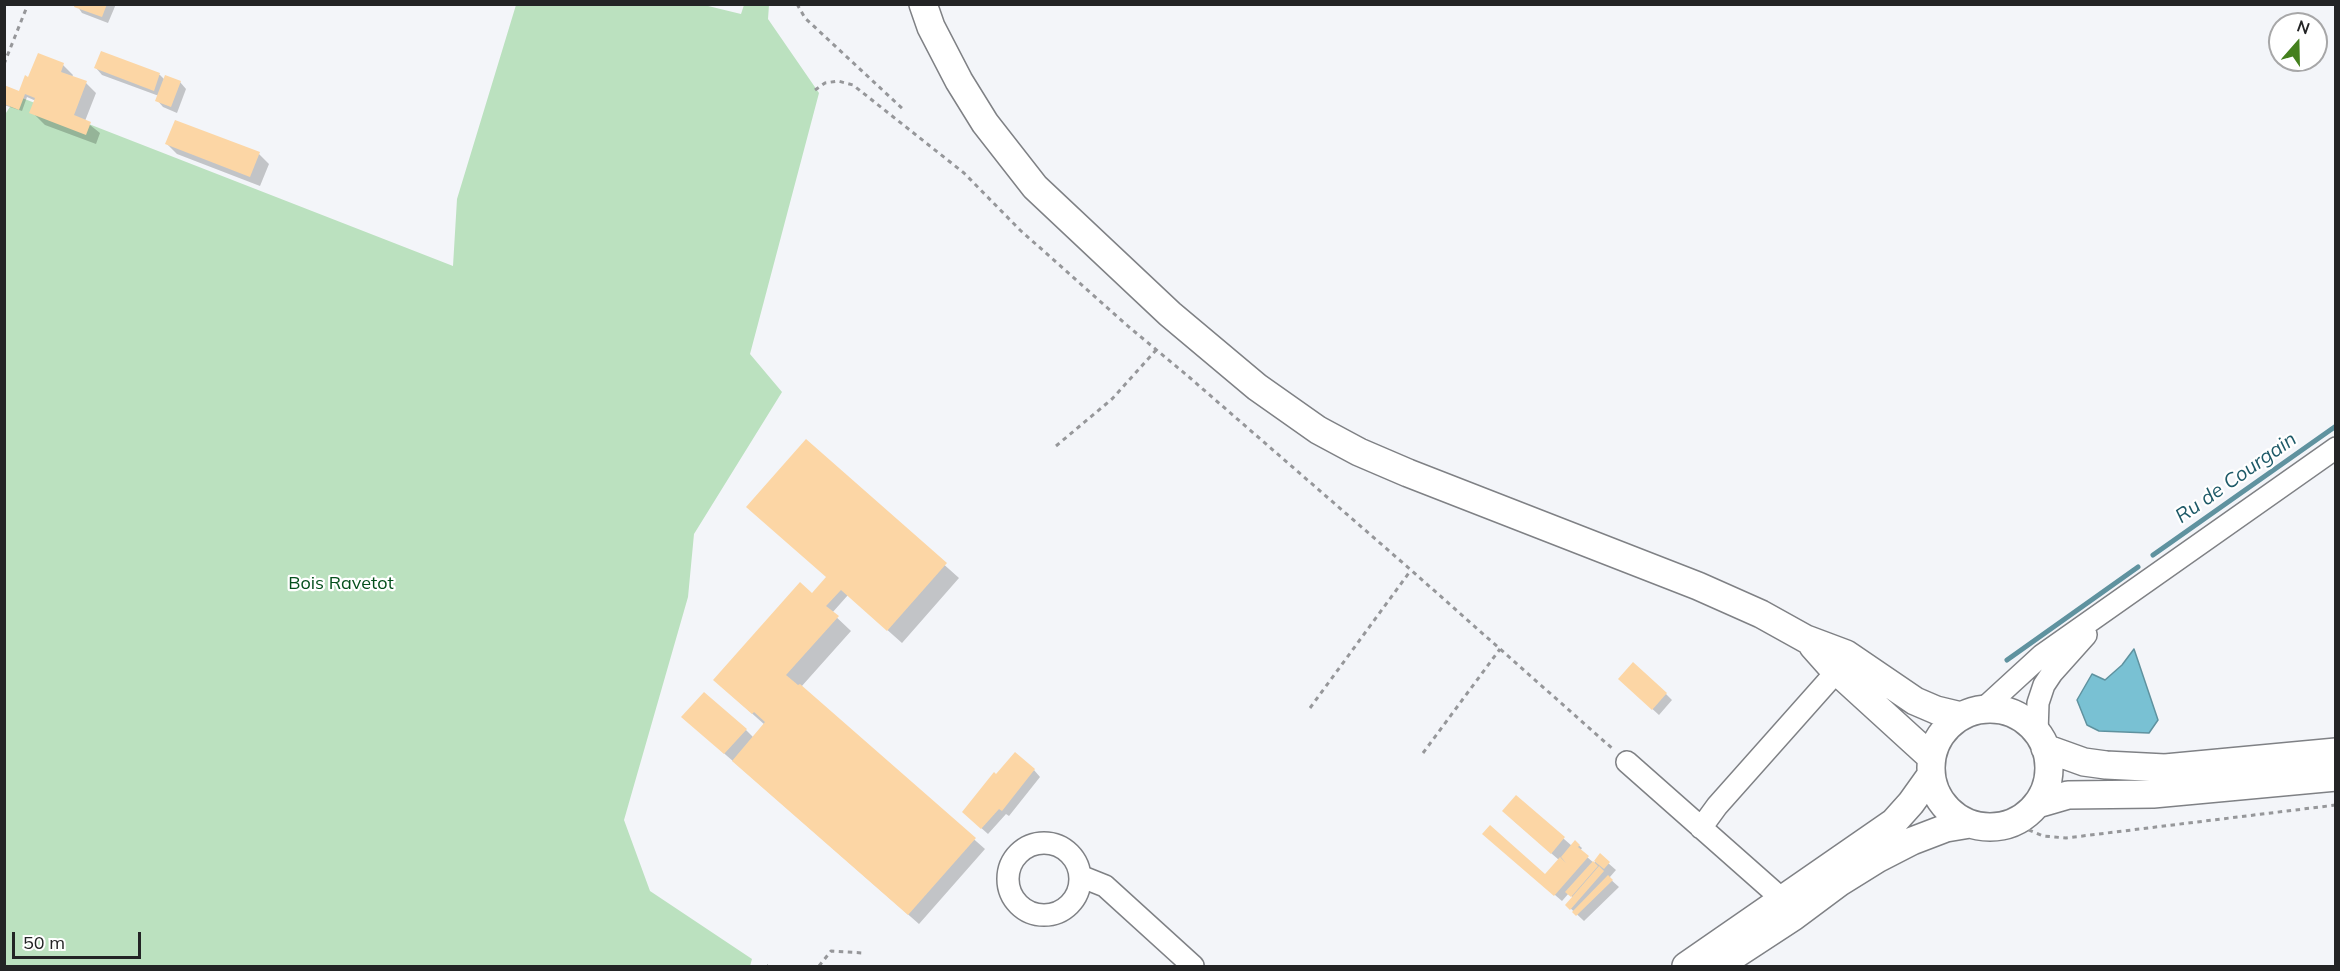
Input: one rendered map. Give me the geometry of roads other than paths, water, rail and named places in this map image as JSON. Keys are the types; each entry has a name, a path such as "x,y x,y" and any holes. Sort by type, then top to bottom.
{"main road":[{"path":"922,4 931,27 959,81 985,123 1035,187 1170,314 1257,387 1318,430 1359,452 1698,586 1761,614 1806,639 1846,654 1914,701 1936,710 1972,713 2002,710 2015,715 2041,740 2084,762 2165,768 2336,752"},
{"path":"1806,639 1931,766 1935,791 1943,805 1955,816 1970,824 1998,827 2012,823 2037,804 2046,787 2049,767 2041,740"},
{"path":"1686,966 1894,822 1911,803 1931,766 1937,741 1947,727 1972,713"},
{"path":"2037,804 2068,795 2154,794 2336,777"},
{"path":"1718,966 1877,859 1912,841 1946,828 1970,824"}],"street":[{"path":"1972,713 2042,655 2336,448"},
{"path":"2041,740 2038,703 2044,685 2052,673 2113,606"},
{"path":"1701,828 1717,806 1838,671"},
{"path":"1627,762 1782,898"},
{"path":"1080,876 1106,886 1193,966"}],"water":[{"path":"2134,649 2158,720 2149,733 2099,731 2087,725 2077,700 2092,674 2105,680 2122,665"}],"waterway":[{"name":"Ru de Courgain","path":"2153,555 2336,426"},
{"name":"Ru de Courgain","path":"2007,660 2138,567"}],"park label":[{"name":"Bois Ravetot","path":"341,584"}]}
